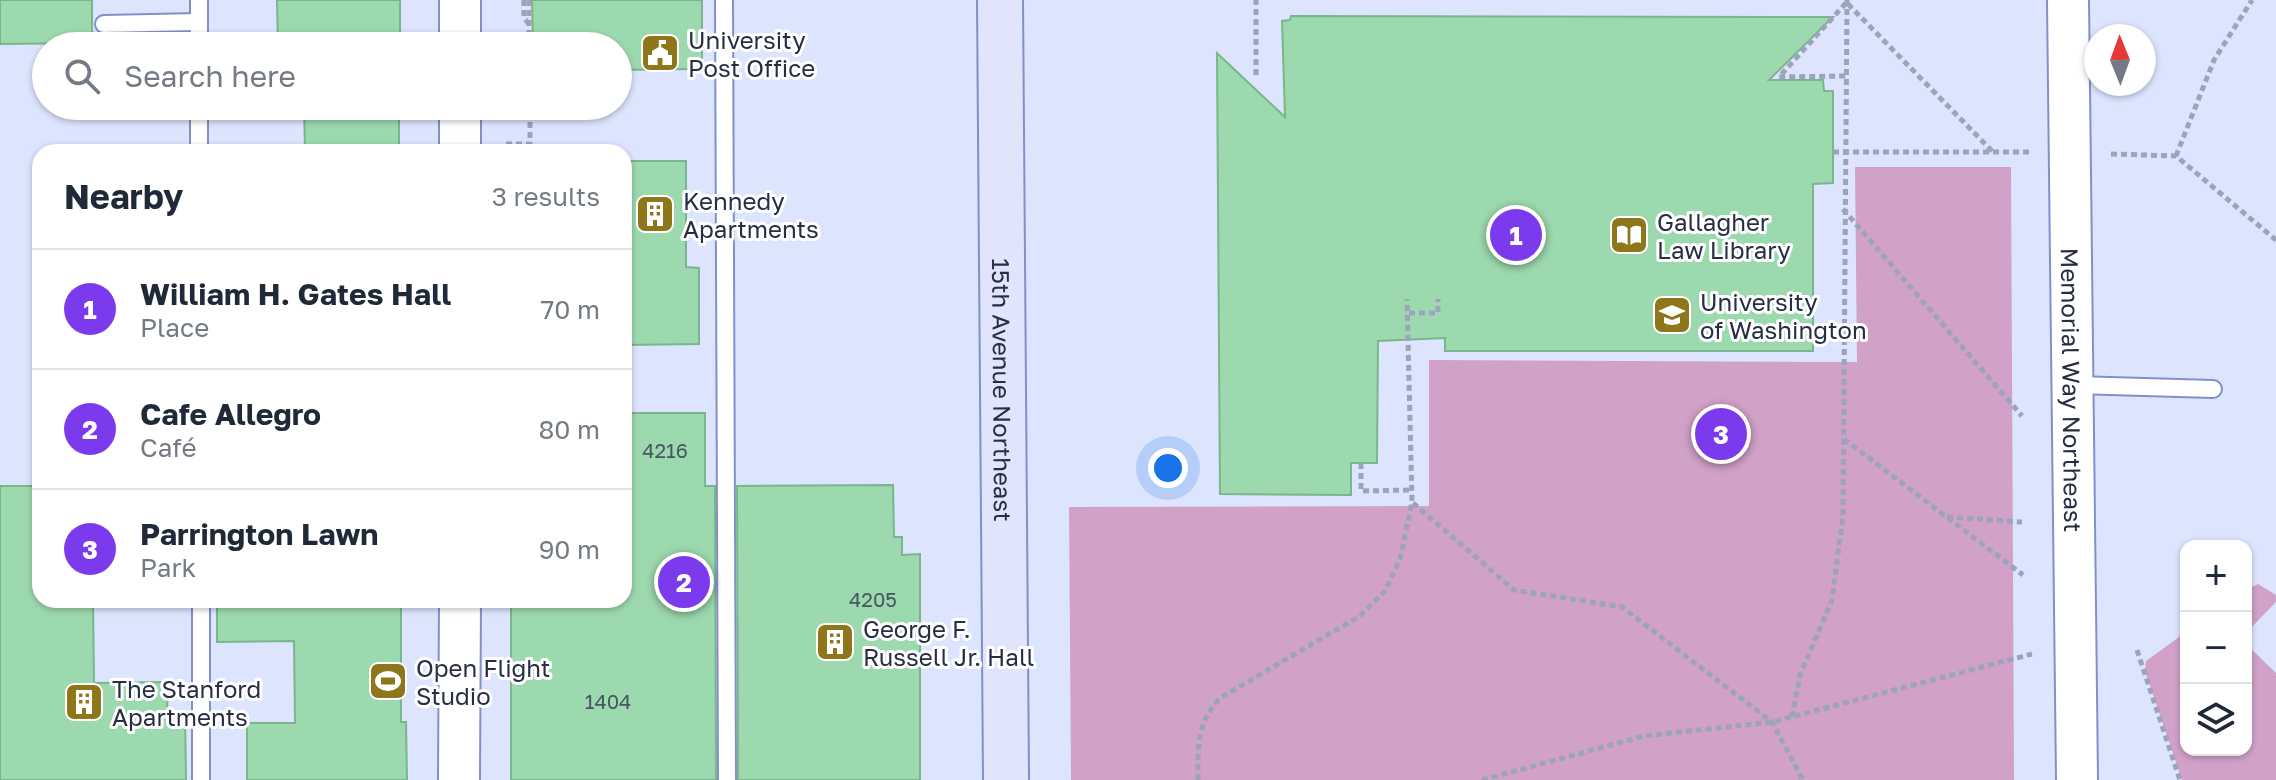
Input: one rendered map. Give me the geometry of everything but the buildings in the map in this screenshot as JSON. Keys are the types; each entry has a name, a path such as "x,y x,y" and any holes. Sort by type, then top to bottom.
{"main road":[{"name":"15th Avenue Northeast","path":"1000,0 1006,780"}],"street":[{"path":"460,0 460,32"},
{"name":"Memorial Way Northeast","path":"2068,0 2075,385 2077,780"},
{"path":"460,120 460,144"},
{"path":"459,780 460,608"}],"lane":[{"path":"199,0 199,32"},
{"path":"724,0 727,780"},
{"path":"104,24 199,22"},
{"path":"199,120 199,144"},
{"path":"2075,385 2213,389"},
{"path":"201,608 201,780"}],"path":[{"path":"526,0 524,18 529,32"},
{"path":"1256,0 1256,75"},
{"path":"2176,156 2214,60 2252,0"},
{"path":"1792,717 1800,675 1832,600 1843,516 1842,208 1846,152 1846,1"},
{"path":"1846,1 1779,77 1847,76"},
{"path":"1846,1 1993,152"},
{"path":"506,144 530,144 530,120"},
{"path":"1833,152 2037,152"},
{"path":"2106,153 2176,156 2276,240"},
{"path":"1842,208 2022,416"},
{"path":"1198,780 1200,728 1220,698 1360,616 1385,591 1400,559 1412,502 1407,299"},
{"path":"1409,313 1438,313 1438,299"},
{"path":"1843,438 2023,575"},
{"path":"1361,463 1361,491 1412,490"},
{"path":"1412,502 1514,590 1622,607 1772,722 1803,780"},
{"path":"1946,517 2022,522"},
{"path":"2137,650 2180,780"},
{"path":"1482,780 1644,736 1772,722 2032,654"}],"shaded area":[{"path":"1855,167 2011,167 2014,780 1071,780 1069,507 1429,506 1429,360 1857,362"},
{"path":"2258,584 2276,595 2276,602 2252,627 2252,612 2252,587"},
{"path":"2180,636 2180,756 2252,756 2252,650 2276,673 2276,780 2182,780 2145,671 2146,661"}],"place":[{"name":"University Post Office","path":"660,53"},
{"name":"Kennedy Apartments","path":"655,214"},
{"name":"William H. Gates Hall","path":"1516,235"},
{"name":"Gallagher Law Library","path":"1629,235"},
{"name":"University of Washington","path":"1672,315"},
{"name":"Parrington Lawn","path":"1721,434"},
{"name":"Cafe Allegro","path":"684,582"},
{"name":"George F. Russell Jr. Hall","path":"835,642"},
{"name":"Open Flight Studio","path":"388,681"},
{"name":"The Stanford Apartments","path":"84,702"}]}
